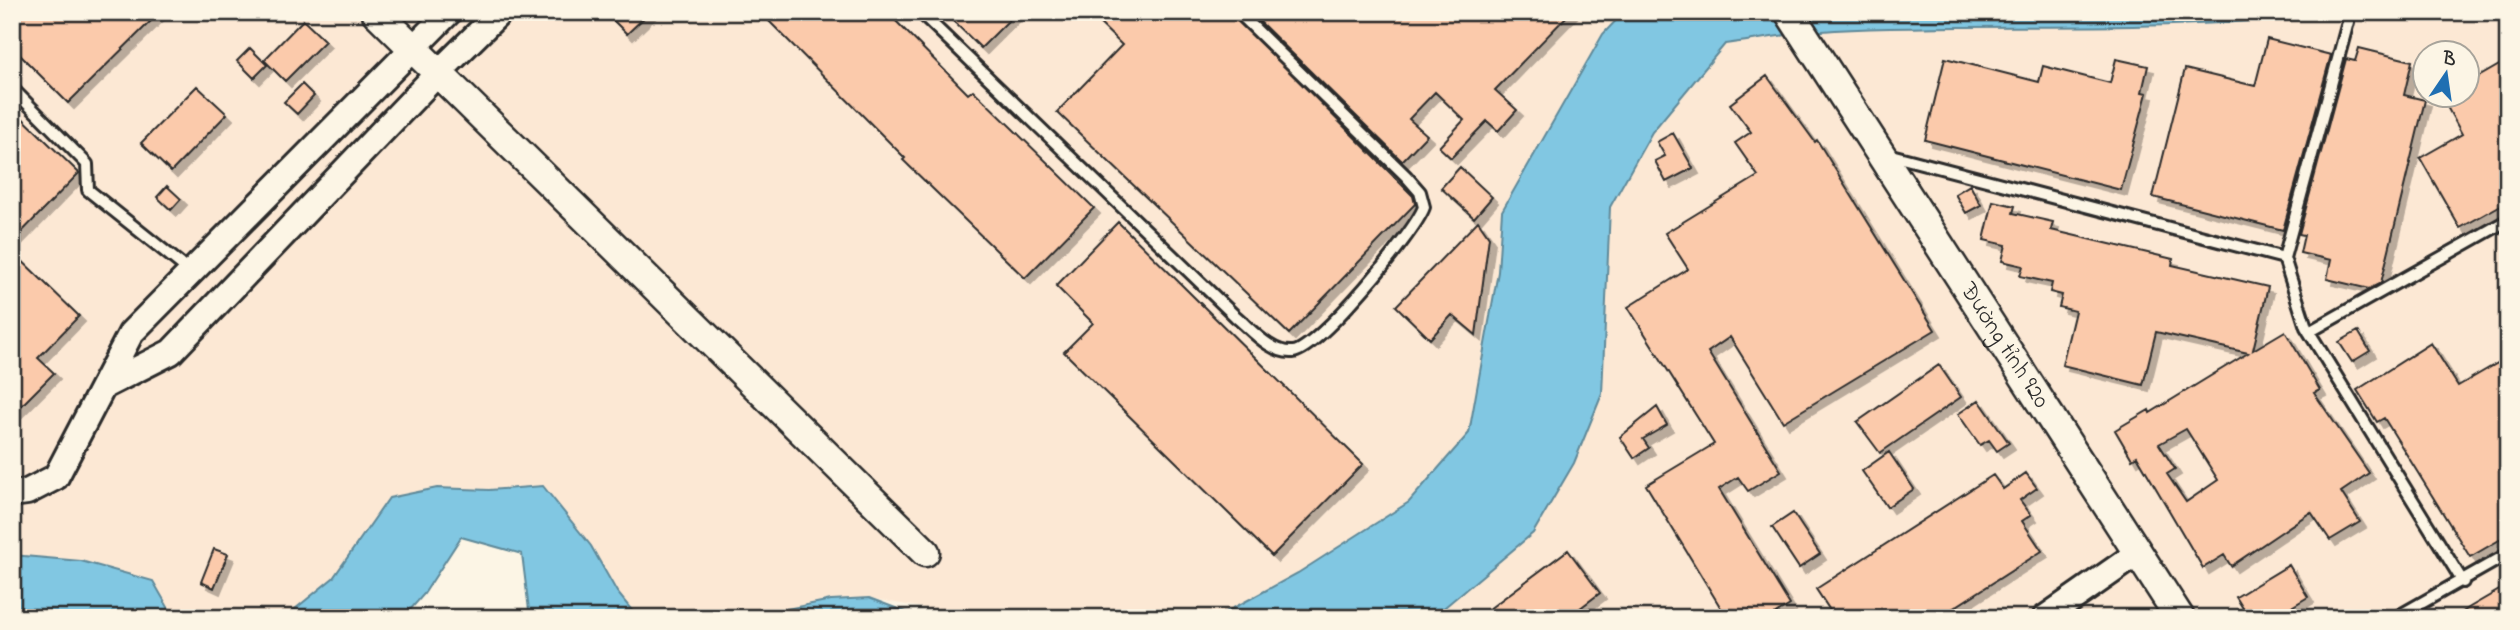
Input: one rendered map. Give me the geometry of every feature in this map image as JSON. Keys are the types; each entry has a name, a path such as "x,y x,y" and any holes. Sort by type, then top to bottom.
{"main road":[{"path":"376,12 925,552"},
{"name":"Đường tỉnh 920","path":"1789,12 2180,618"}],"street":[{"path":"12,494 27,492 56,477 106,386 131,333 449,12"},
{"path":"106,386 171,352 438,73 500,12"},
{"path":"2046,618 2138,553"}],"lane":[{"path":"920,12 1235,316 1279,351 1301,351 1320,336 1402,242 1424,207 1420,192 1405,176 1238,12"},
{"path":"2348,22 2284,258 2309,332 2463,582"},
{"path":"12,88 87,164 88,190 192,273"},
{"path":"1879,152 2284,258"},
{"path":"2309,332 2508,220"},
{"path":"2395,618 2463,582 2508,554"}],"shaded area":[{"path":"12,12 2508,12 2508,618 977,618 869,598 831,600 743,618 638,618 617,592 591,546 489,490 437,488 389,498 333,578 284,618 198,618 169,609 81,561 12,555"}],"water":[{"path":"1624,12 2338,12 2275,19 2149,26 1835,30 1725,44 1652,132 1610,207 1602,394 1574,463 1533,533 1445,607 1427,618 1215,618 1298,573 1409,502 1469,433 1498,272 1502,211 1603,34"},
{"path":"2385,12 2508,12 2508,19"},
{"path":"543,486 591,546 617,592 638,618 530,618 522,554 461,537 424,594 403,618 284,618 333,578 389,498 437,488 489,490"},
{"path":"12,555 81,561 153,581 169,609 198,618 12,618"},
{"path":"869,598 922,618 743,618 831,600"}],"building":[{"path":"12,12 160,12 68,103 12,47"},
{"path":"605,12 650,12 627,34"},
{"path":"760,12 887,12 968,94 973,90 1094,208 1025,278 903,160 905,158"},
{"path":"944,12 1017,12 981,48"},
{"path":"1088,12 1230,12 1413,196 1415,204 1289,334 1057,112 1122,45"},
{"path":"1250,12 1571,12 1495,90 1517,110 1498,131 1487,121 1451,158 1439,147 1464,120 1435,92 1409,119 1427,135 1402,161"},
{"path":"303,20 325,41 285,81 264,60"},
{"path":"2267,39 2331,55 2283,230 2153,197 2185,69 2255,86"},
{"path":"250,48 267,65 254,78 237,61"},
{"path":"2359,48 2412,61 2404,95 2412,97 2412,108 2423,108 2381,283 2369,289 2327,279 2331,260 2300,253 2304,235 2299,234 2346,59 2355,61"},
{"path":"1945,58 2039,82 2043,66 2110,83 2116,59 2148,66 2142,92 2147,93 2121,190 1925,140"},
{"path":"2508,60 2508,201 2460,228 2420,158 2462,134 2448,108 2482,108 2482,75"},
{"path":"1767,76 1815,142 1817,140 1935,330 1783,422 1730,337 1708,352 1781,471 1748,491 1738,477 1719,489 1790,605 1769,618 1727,618 1646,485 1714,444 1628,307 1688,269 1665,233 1758,176 1735,143 1751,132 1730,104"},
{"path":"302,84 314,96 297,114 284,102"},
{"path":"197,86 227,114 171,172 141,143"},
{"path":"12,108 79,173 12,242"},
{"path":"1673,133 1693,168 1666,182 1655,161 1665,156 1657,142"},
{"path":"1460,167 1492,197 1474,218 1441,188"},
{"path":"1970,185 1981,205 1966,213 1955,194"},
{"path":"167,186 181,199 171,210 157,197"},
{"path":"1993,201 2015,206 2013,213 2053,222 2051,230 2173,259 2172,265 2268,287 2253,350 2285,331 2320,390 2314,393 2369,473 2341,492 2360,522 2330,540 2311,512 2231,566 2224,555 2203,568 2137,456 2132,459 2115,430 2149,410 2150,413 2248,353 2156,332 2143,385 2062,365 2075,311 2059,307 2062,295 2050,292 2052,283 2020,276 2023,266 2002,261 2006,245 1984,240","holes":["2186,429 2218,480 2186,502 2167,474 2175,469 2159,444"]},
{"path":"1478,221 1489,237 1476,335 1452,315 1430,339 1396,306"},
{"path":"1118,222 1363,464 1272,556 1064,352 1093,323 1056,286"},
{"path":"12,251 79,316 38,358 54,373 12,415"},
{"path":"2358,331 2370,351 2352,362 2339,342"},
{"path":"2431,343 2458,386 2508,357 2508,535 2470,557 2384,418 2377,422 2357,390"},
{"path":"1939,365 1961,397 1880,453 1857,422"},
{"path":"1979,400 2009,443 1997,451 1989,440 1980,445 1958,414"},
{"path":"1657,407 1667,425 1643,439 1649,448 1634,458 1620,437"},
{"path":"1889,452 1914,489 1887,507 1862,471"},
{"path":"2026,473 2037,488 2020,500 2031,515 2022,521 2042,551 1938,618 1835,618 1816,589 1993,475 2003,489"},
{"path":"1793,513 1820,554 1799,568 1772,527"},
{"path":"214,549 228,554 214,588 201,582"},
{"path":"1568,550 1600,593 1567,618 1477,618"},
{"path":"2289,565 2308,597 2273,618 2249,618 2236,597"},
{"path":"2508,585 2508,618 2454,618 2470,607"}]}
